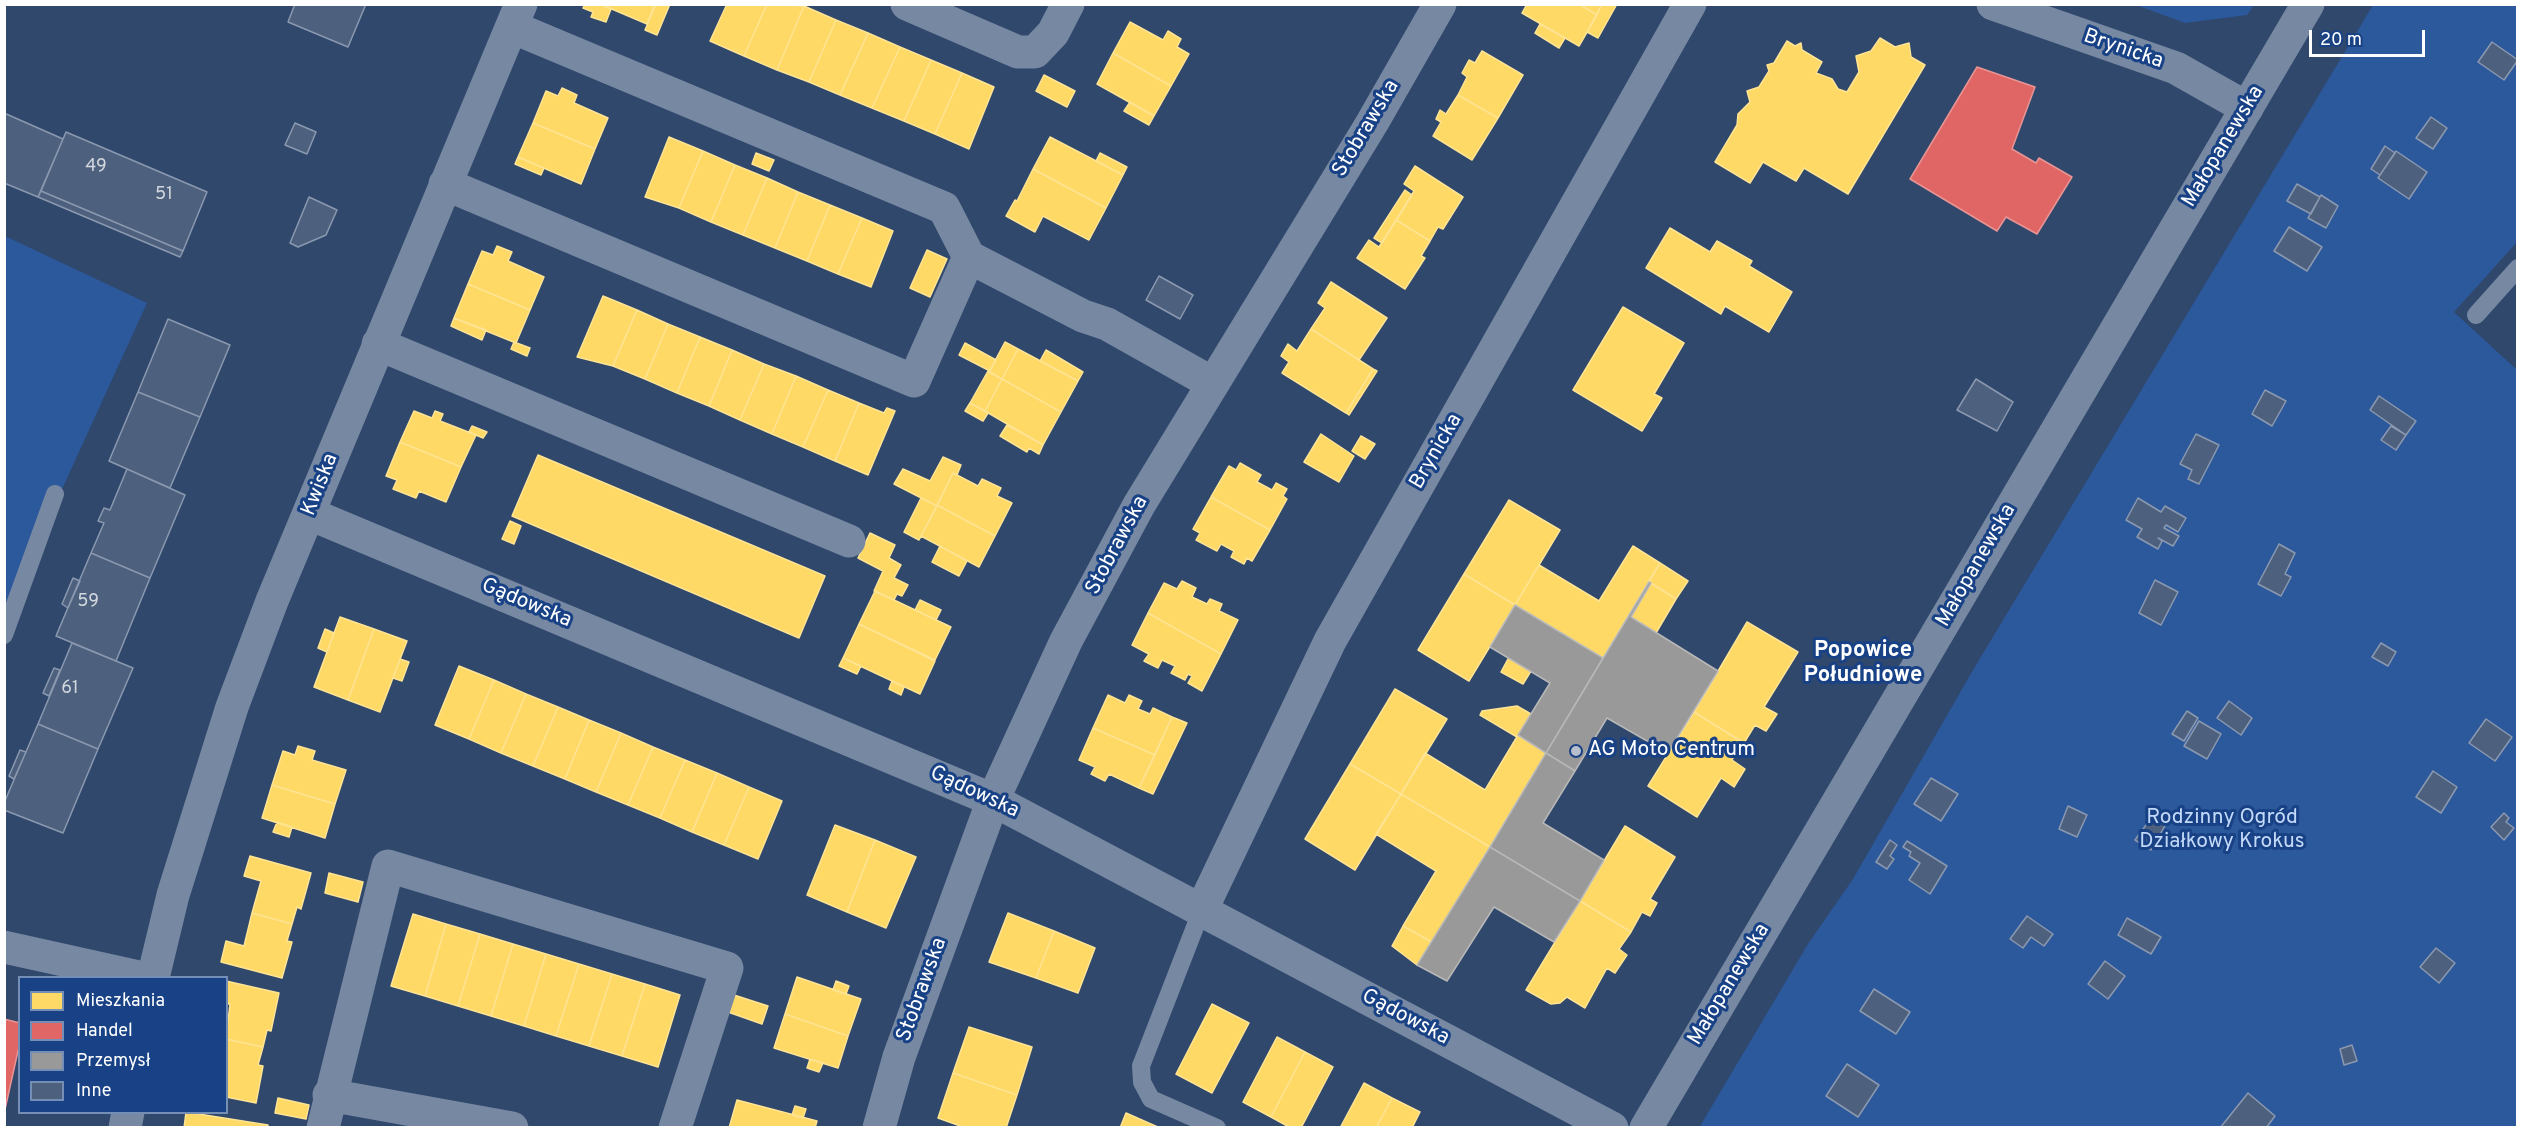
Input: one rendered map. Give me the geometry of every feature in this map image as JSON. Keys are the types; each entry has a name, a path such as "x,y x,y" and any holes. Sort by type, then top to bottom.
{"street":[{"path":"907,4 1018,52 1035,52 1053,33 1068,4"},
{"name":"Stobrawska","path":"879,1128 899,1058 993,800 1066,642 1139,505 1372,123 1440,4"},
{"name":"Brynicka","path":"1202,909 1330,642 1690,4"},
{"name":"Brynicka","path":"1994,4 2176,68 2247,108"},
{"name":"Małopanewska","path":"1646,1128 2308,4"},
{"path":"517,16 944,208 969,257 1083,316 1107,324 1212,383"},
{"name":"Kwiska","path":"153,976 173,895 232,707 272,601 517,16"},
{"path":"445,184 914,381 969,257"},
{"path":"378,344 849,540"},
{"name":"Gądowska","path":"310,514 993,800 1612,1128"},
{"path":"323,1128 329,1095 388,866 727,968 675,1128"},
{"path":"4,947 135,976"},
{"path":"329,1095 512,1128"}],"lane":[{"path":"2476,315 2517,268"},
{"path":"4,635 55,494"},
{"path":"1202,909 1141,1066 1142,1082 1151,1099 1217,1128"}],"green space":[{"path":"2136,5 2254,5 2247,15 2185,23"},
{"name":"Rodzinny Ogród Działkowy Krokus","path":"2373,5 2517,5 2517,242 2454,312 2517,370 2517,1127 1699,1128 1808,944 1853,879 1973,670"},
{"path":"5,236 147,303 5,614"}],"building: Mieszkania":[{"path":"585,4 600,4 611,9 606,22 591,17 593,12 583,8"},
{"path":"600,4 655,4 647,24"},
{"path":"656,4 670,4 657,35 645,30"},
{"path":"727,4 767,4 744,56 710,41"},
{"path":"767,4 804,6 777,70 744,56"},
{"path":"1527,4 1579,4 1597,15 1579,46 1522,13"},
{"path":"1579,4 1602,4 1597,15"},
{"path":"1602,4 1617,4 1598,38 1587,32"},
{"path":"804,6 836,20 809,82 777,70"},
{"path":"836,20 868,33 840,95 809,82"},
{"path":"1130,22 1163,40 1168,31 1181,39 1177,47 1189,54 1171,86 1113,53"},
{"path":"1540,24 1565,38 1559,48 1535,33"},
{"path":"868,33 900,47 872,108 840,95"},
{"path":"1880,38 1895,47 1909,43 1911,57 1925,65 1848,194 1804,168 1796,181 1763,162 1750,183 1715,162 1737,125 1738,114 1750,102 1747,91 1759,87 1769,71 1767,65 1774,63 1787,41 1795,46 1801,43 1802,50 1822,62 1816,73 1832,79 1838,89 1847,92 1859,72 1856,56 1871,51"},
{"path":"900,47 931,60 904,121 872,108"},
{"path":"1482,51 1523,75 1498,118 1458,95 1467,77 1462,73 1469,60 1475,63"},
{"path":"1113,53 1171,86 1154,116 1097,84"},
{"path":"931,60 962,73 935,134 904,121"},
{"path":"962,73 994,87 969,149 935,134"},
{"path":"1044,75 1075,91 1067,107 1036,91"},
{"path":"562,88 577,95 574,103 608,118 595,149 533,123 546,91 558,96"},
{"path":"1458,95 1498,118 1472,160 1433,136 1441,122 1436,119 1440,110 1446,114"},
{"path":"1130,102 1154,116 1149,125 1124,111"},
{"path":"533,123 595,149 581,184 518,157"},
{"path":"669,137 703,151 679,208 645,197"},
{"path":"1050,137 1123,175 1106,208 1033,169"},
{"path":"703,151 735,165 711,222 679,208"},
{"path":"756,153 774,160 769,171 752,164"},
{"path":"1100,153 1127,167 1123,175 1096,161"},
{"path":"518,157 544,168 541,175 515,164"},
{"path":"735,165 767,178 743,235 711,222"},
{"path":"1415,166 1463,197 1443,229 1438,227 1430,241 1396,220 1414,191 1404,184"},
{"path":"1033,169 1106,208 1089,240 1043,216 1035,232 1006,216 1015,200 1017,201"},
{"path":"767,178 798,192 775,248 743,235"},
{"path":"1405,190 1412,195 1382,243 1374,238"},
{"path":"798,192 830,205 807,261 775,248"},
{"path":"830,205 862,218 838,274 807,261"},
{"path":"862,218 893,231 871,287 838,274"},
{"path":"1396,220 1430,241 1421,256 1425,258 1405,289 1357,258 1369,240 1379,247"},
{"path":"1670,228 1710,252 1717,241 1752,261 1749,266 1792,292 1769,332 1725,306 1721,314 1646,268"},
{"path":"497,246 512,252 508,261 544,277 530,310 468,284 482,251 493,255"},
{"path":"927,250 947,259 930,297 910,288"},
{"path":"1331,282 1387,318 1359,360 1311,329 1325,308 1318,303"},
{"path":"468,284 530,310 516,343 454,318"},
{"path":"603,296 637,310 613,366 577,357"},
{"path":"1623,307 1684,343 1654,394 1662,398 1642,431 1573,390"},
{"path":"637,310 668,324 645,379 613,366"},
{"path":"454,318 486,330 482,340 451,326"},
{"path":"668,324 700,337 677,393 645,379"},
{"path":"1311,329 1373,369 1346,413 1282,373 1289,362 1281,356 1288,344 1297,351"},
{"path":"700,337 732,350 709,406 677,393"},
{"path":"514,342 530,348 527,356 511,349"},
{"path":"1005,342 1018,349 1002,379 989,372"},
{"path":"965,343 996,360 990,371 959,355"},
{"path":"1018,349 1078,381 1061,412 1002,379"},
{"path":"732,350 764,364 740,420 709,406"},
{"path":"1046,350 1083,372 1078,381 1040,361"},
{"path":"764,364 796,376 772,434 740,420"},
{"path":"1373,369 1377,371 1349,415 1346,413"},
{"path":"988,371 1002,379 985,411 970,403"},
{"path":"796,376 828,390 803,447 772,434"},
{"path":"1002,379 1061,412 1043,445 985,411"},
{"path":"828,390 859,403 835,461 803,447"},
{"path":"859,403 884,413 887,408 895,411 868,475 835,461"},
{"path":"970,403 988,413 983,421 965,411"},
{"path":"414,411 432,418 435,411 443,414 440,421 476,435 461,467 400,442"},
{"path":"1007,425 1043,445 1039,454 1029,448 1027,452 1000,436"},
{"path":"472,426 487,432 483,438 469,432"},
{"path":"1321,434 1354,456 1339,482 1304,462"},
{"path":"1361,436 1375,444 1365,459 1352,451"},
{"path":"400,442 461,467 446,502 419,491 416,498 393,489 397,480 386,476"},
{"path":"538,455 825,576 799,638 512,516"},
{"path":"943,457 961,465 957,475 953,473 937,506 894,484 903,469 930,481"},
{"path":"1240,463 1261,475 1257,482 1272,490 1276,483 1287,489 1283,496 1287,499 1270,530 1211,497 1229,466 1236,470"},
{"path":"953,473 978,486 982,479 1001,488 997,496 1012,503 995,536 937,505"},
{"path":"1211,497 1270,530 1252,561 1247,558 1244,564 1231,557 1234,551 1221,544 1217,551 1196,540 1200,533 1193,529"},
{"path":"921,498 937,506 919,540 904,532"},
{"path":"1509,500 1560,530 1515,605 1464,574"},
{"path":"937,505 995,536 979,567 921,536"},
{"path":"510,521 521,526 514,544 502,539"},
{"path":"870,533 895,545 889,558 901,565 894,578 908,585 902,596 897,594 894,600 874,591 883,571 858,558"},
{"path":"940,546 967,561 959,576 932,562"},
{"path":"1633,546 1660,563 1603,658 1515,605 1539,565 1599,601"},
{"path":"1660,563 1688,581 1676,599 1649,582"},
{"path":"1464,574 1515,605 1469,681 1418,650"},
{"path":"1182,581 1196,588 1192,597 1207,604 1210,599 1222,604 1219,611 1238,620 1221,654 1148,613 1164,583 1177,589"},
{"path":"1651,583 1676,599 1656,633 1631,617"},
{"path":"875,591 951,627 935,660 859,624"},
{"path":"920,600 941,610 936,620 915,610"},
{"path":"1148,613 1221,654 1202,691 1188,683 1192,676 1188,674 1185,680 1171,673 1175,666 1162,660 1158,668 1144,661 1149,654 1132,645"},
{"path":"340,617 374,629 348,700 314,687"},
{"path":"1747,622 1798,652 1764,707 1777,714 1766,731 1755,725 1744,743 1694,712"},
{"path":"859,624 935,661 920,694 843,658"},
{"path":"325,629 334,633 327,652 318,648"},
{"path":"374,629 407,641 380,712 348,700"},
{"path":"1509,657 1531,671 1523,684 1501,672"},
{"path":"843,658 861,666 857,674 839,666"},
{"path":"400,659 409,662 402,681 393,678"},
{"path":"459,666 494,680 469,739 435,725"},
{"path":"494,680 526,694 501,753 469,739"},
{"path":"892,681 904,687 901,695 889,689"},
{"path":"1395,689 1447,719 1401,794 1350,764"},
{"path":"526,694 558,707 533,766 501,753"},
{"path":"1108,695 1125,703 1129,695 1142,701 1138,709 1150,714 1153,708 1172,717 1155,755 1093,728"},
{"path":"1517,706 1531,714 1517,737 1480,715 1482,711"},
{"path":"558,707 589,720 565,779 533,766"},
{"path":"1694,712 1742,742 1732,760 1745,769 1734,787 1721,778 1697,817 1648,786"},
{"path":"1172,717 1187,723 1153,794 1139,788"},
{"path":"589,720 621,733 596,792 565,779"},
{"path":"1093,728 1155,755 1139,788 1109,774 1105,781 1091,774 1095,767 1079,760"},
{"path":"621,733 653,747 628,805 596,792"},
{"path":"1518,735 1546,753 1490,847 1401,794 1425,753 1485,790"},
{"path":"298,746 315,751 312,760 346,770 335,804 272,785 283,751 295,755"},
{"path":"653,747 685,760 660,818 628,805"},
{"path":"685,760 717,773 692,832 660,818"},
{"path":"1350,764 1401,794 1355,870 1305,839"},
{"path":"717,773 749,787 724,845 692,832"},
{"path":"272,785 335,804 325,838 262,818"},
{"path":"749,787 782,801 758,859 724,845"},
{"path":"1401,794 1490,847 1432,942 1403,926 1436,871 1376,834"},
{"path":"277,822 292,827 289,837 273,832"},
{"path":"835,825 875,840 847,912 807,895"},
{"path":"1625,826 1675,857 1650,899 1657,903 1650,916 1642,912 1631,932 1580,901"},
{"path":"875,840 916,857 886,928 847,912"},
{"path":"250,856 311,873 301,909 297,907 292,924 252,913 261,881 244,876"},
{"path":"329,873 363,882 358,902 325,893"},
{"path":"1580,901 1631,932 1619,949 1627,955 1615,973 1607,968 1585,1008 1567,997 1560,1003 1551,1004 1526,990"},
{"path":"252,913 292,924 287,941 292,942 282,978 221,962 226,941 244,946"},
{"path":"1008,913 1054,931 1036,978 989,962"},
{"path":"413,914 446,924 425,996 391,986"},
{"path":"446,924 480,934 458,1006 425,996"},
{"path":"1403,926 1432,942 1417,965 1392,946"},
{"path":"1054,931 1095,948 1078,993 1036,978"},
{"path":"480,934 513,944 491,1016 458,1006"},
{"path":"513,944 546,954 524,1026 491,1016"},
{"path":"546,954 579,964 556,1036 524,1026"},
{"path":"579,964 612,974 589,1046 556,1036"},
{"path":"612,974 645,984 622,1056 589,1046"},
{"path":"797,977 861,999 848,1036 785,1014"},
{"path":"228,981 279,993 271,1031 267,1030 263,1047 228,1039 230,1004 228,1004"},
{"path":"836,981 849,986 846,994 833,990"},
{"path":"645,984 680,995 658,1067 622,1056"},
{"path":"734,995 768,1006 762,1024 728,1012"},
{"path":"1212,1004 1249,1023 1212,1093 1176,1074"},
{"path":"785,1014 848,1036 838,1068 774,1048"},
{"path":"969,1027 1032,1047 1017,1095 953,1073"},
{"path":"1277,1037 1305,1052 1271,1117 1243,1102"},
{"path":"228,1039 263,1047 258,1065 263,1066 256,1103 228,1097"},
{"path":"1305,1052 1333,1067 1301,1128 1291,1128 1271,1117"},
{"path":"810,1059 823,1063 819,1072 807,1068"},
{"path":"953,1073 1017,1095 1006,1128 966,1128 938,1118"},
{"path":"1364,1083 1392,1098 1376,1128 1340,1128"},
{"path":"278,1098 309,1105 306,1119 275,1113"},
{"path":"1392,1098 1420,1112 1412,1128 1376,1128"},
{"path":"737,1100 817,1121 815,1128 729,1128"},
{"path":"795,1106 806,1109 803,1118 792,1115"},
{"path":"1126,1113 1160,1128 1120,1128"},
{"path":"186,1114 268,1125 267,1128 184,1128"}],"building: Handel":[{"path":"1977,67 2035,87 2012,149 2036,163 2039,158 2072,177 2037,234 2006,217 1997,231 1910,179"},
{"path":"4,1019 18,1022 18,1051 4,1114"}],"building: Przemysł":[{"path":"1649,582 1651,583 1631,617 1718,671 1668,753 1607,718 1575,771 1546,753"},
{"path":"1515,605 1603,658 1546,753 1518,735 1550,683 1490,647"},
{"path":"1546,753 1575,771 1543,823 1604,860 1580,901 1490,847"},
{"path":"1490,847 1580,901 1554,942 1494,907 1447,981 1417,965"}],"building: Inne":[{"path":"295,4 366,4 348,47 288,22"},
{"path":"2492,42 2518,60 2504,80 2478,62"},
{"path":"4,113 63,139 38,197 4,183"},
{"path":"2431,117 2447,128 2433,149 2416,138"},
{"path":"295,123 316,132 307,154 285,145"},
{"path":"66,132 207,192 183,251 41,191"},
{"path":"2385,146 2395,153 2380,175 2371,169"},
{"path":"2396,151 2427,172 2409,199 2378,178"},
{"path":"2297,184 2320,197 2311,214 2287,201"},
{"path":"41,191 183,251 180,257 38,197"},
{"path":"2321,195 2338,206 2326,228 2308,218"},
{"path":"309,197 337,210 326,235 298,247 290,243"},
{"path":"2289,227 2322,247 2307,271 2274,251"},
{"path":"1159,276 1193,295 1180,319 1146,300"},
{"path":"168,319 230,345 200,417 138,392"},
{"path":"1976,379 2013,402 1997,431 1957,410"},
{"path":"2265,390 2286,401 2272,426 2252,414"},
{"path":"138,392 200,417 170,488 109,461"},
{"path":"2379,396 2416,421 2406,435 2370,410"},
{"path":"2391,426 2406,435 2396,450 2381,440"},
{"path":"2196,434 2219,445 2199,484 2188,479 2192,470 2180,464"},
{"path":"127,469 185,495 150,578 91,553 104,523 98,521 104,508 110,510"},
{"path":"2138,498 2161,512 2165,506 2186,518 2178,532 2166,525 2164,528 2179,536 2173,546 2158,538 2162,541 2158,549 2137,537 2142,529 2126,520"},
{"path":"2279,544 2295,553 2285,574 2291,577 2281,596 2258,584"},
{"path":"91,553 150,578 116,661 56,636"},
{"path":"73,578 80,581 68,608 62,604"},
{"path":"2155,580 2178,592 2161,625 2139,613"},
{"path":"72,643 133,668 98,749 38,724"},
{"path":"2381,643 2396,652 2388,666 2372,657"},
{"path":"54,668 60,670 49,696 43,693"},
{"path":"2229,701 2252,718 2241,735 2217,718"},
{"path":"2187,711 2198,718 2184,741 2172,734"},
{"path":"2486,719 2512,737 2495,761 2469,743"},
{"path":"2199,721 2221,734 2207,759 2184,746"},
{"path":"38,724 98,749 63,833 4,810 4,803"},
{"path":"20,750 26,752 14,779 9,776"},
{"path":"2433,771 2457,787 2441,813 2416,797"},
{"path":"1931,778 1958,794 1941,821 1914,804"},
{"path":"2068,806 2087,815 2077,837 2059,829"},
{"path":"2157,810 2170,817 2151,850 2135,840"},
{"path":"2504,813 2509,818 2506,822 2514,828 2504,840 2491,827"},
{"path":"1890,840 1897,845 1890,856 1894,859 1887,869 1876,862"},
{"path":"1907,841 1947,866 1930,894 1909,880 1920,863 1909,856 1911,852 1903,847"},
{"path":"2027,916 2053,934 2044,946 2031,937 2023,948 2010,939"},
{"path":"2127,918 2161,937 2151,954 2118,935"},
{"path":"2436,948 2455,963 2439,983 2420,967"},
{"path":"2105,961 2125,976 2108,999 2088,984"},
{"path":"1874,989 1910,1012 1896,1034 1860,1011"},
{"path":"2352,1045 2357,1061 2344,1065 2340,1049"},
{"path":"1847,1064 1879,1085 1858,1117 1826,1096"},
{"path":"2248,1093 2275,1116 2266,1128 2220,1128"}],"place":[{"name":"AG Moto Centrum","path":"1576,751"}],"district":[{"name":"Popowice Południowe","path":"1863,664"}]}
